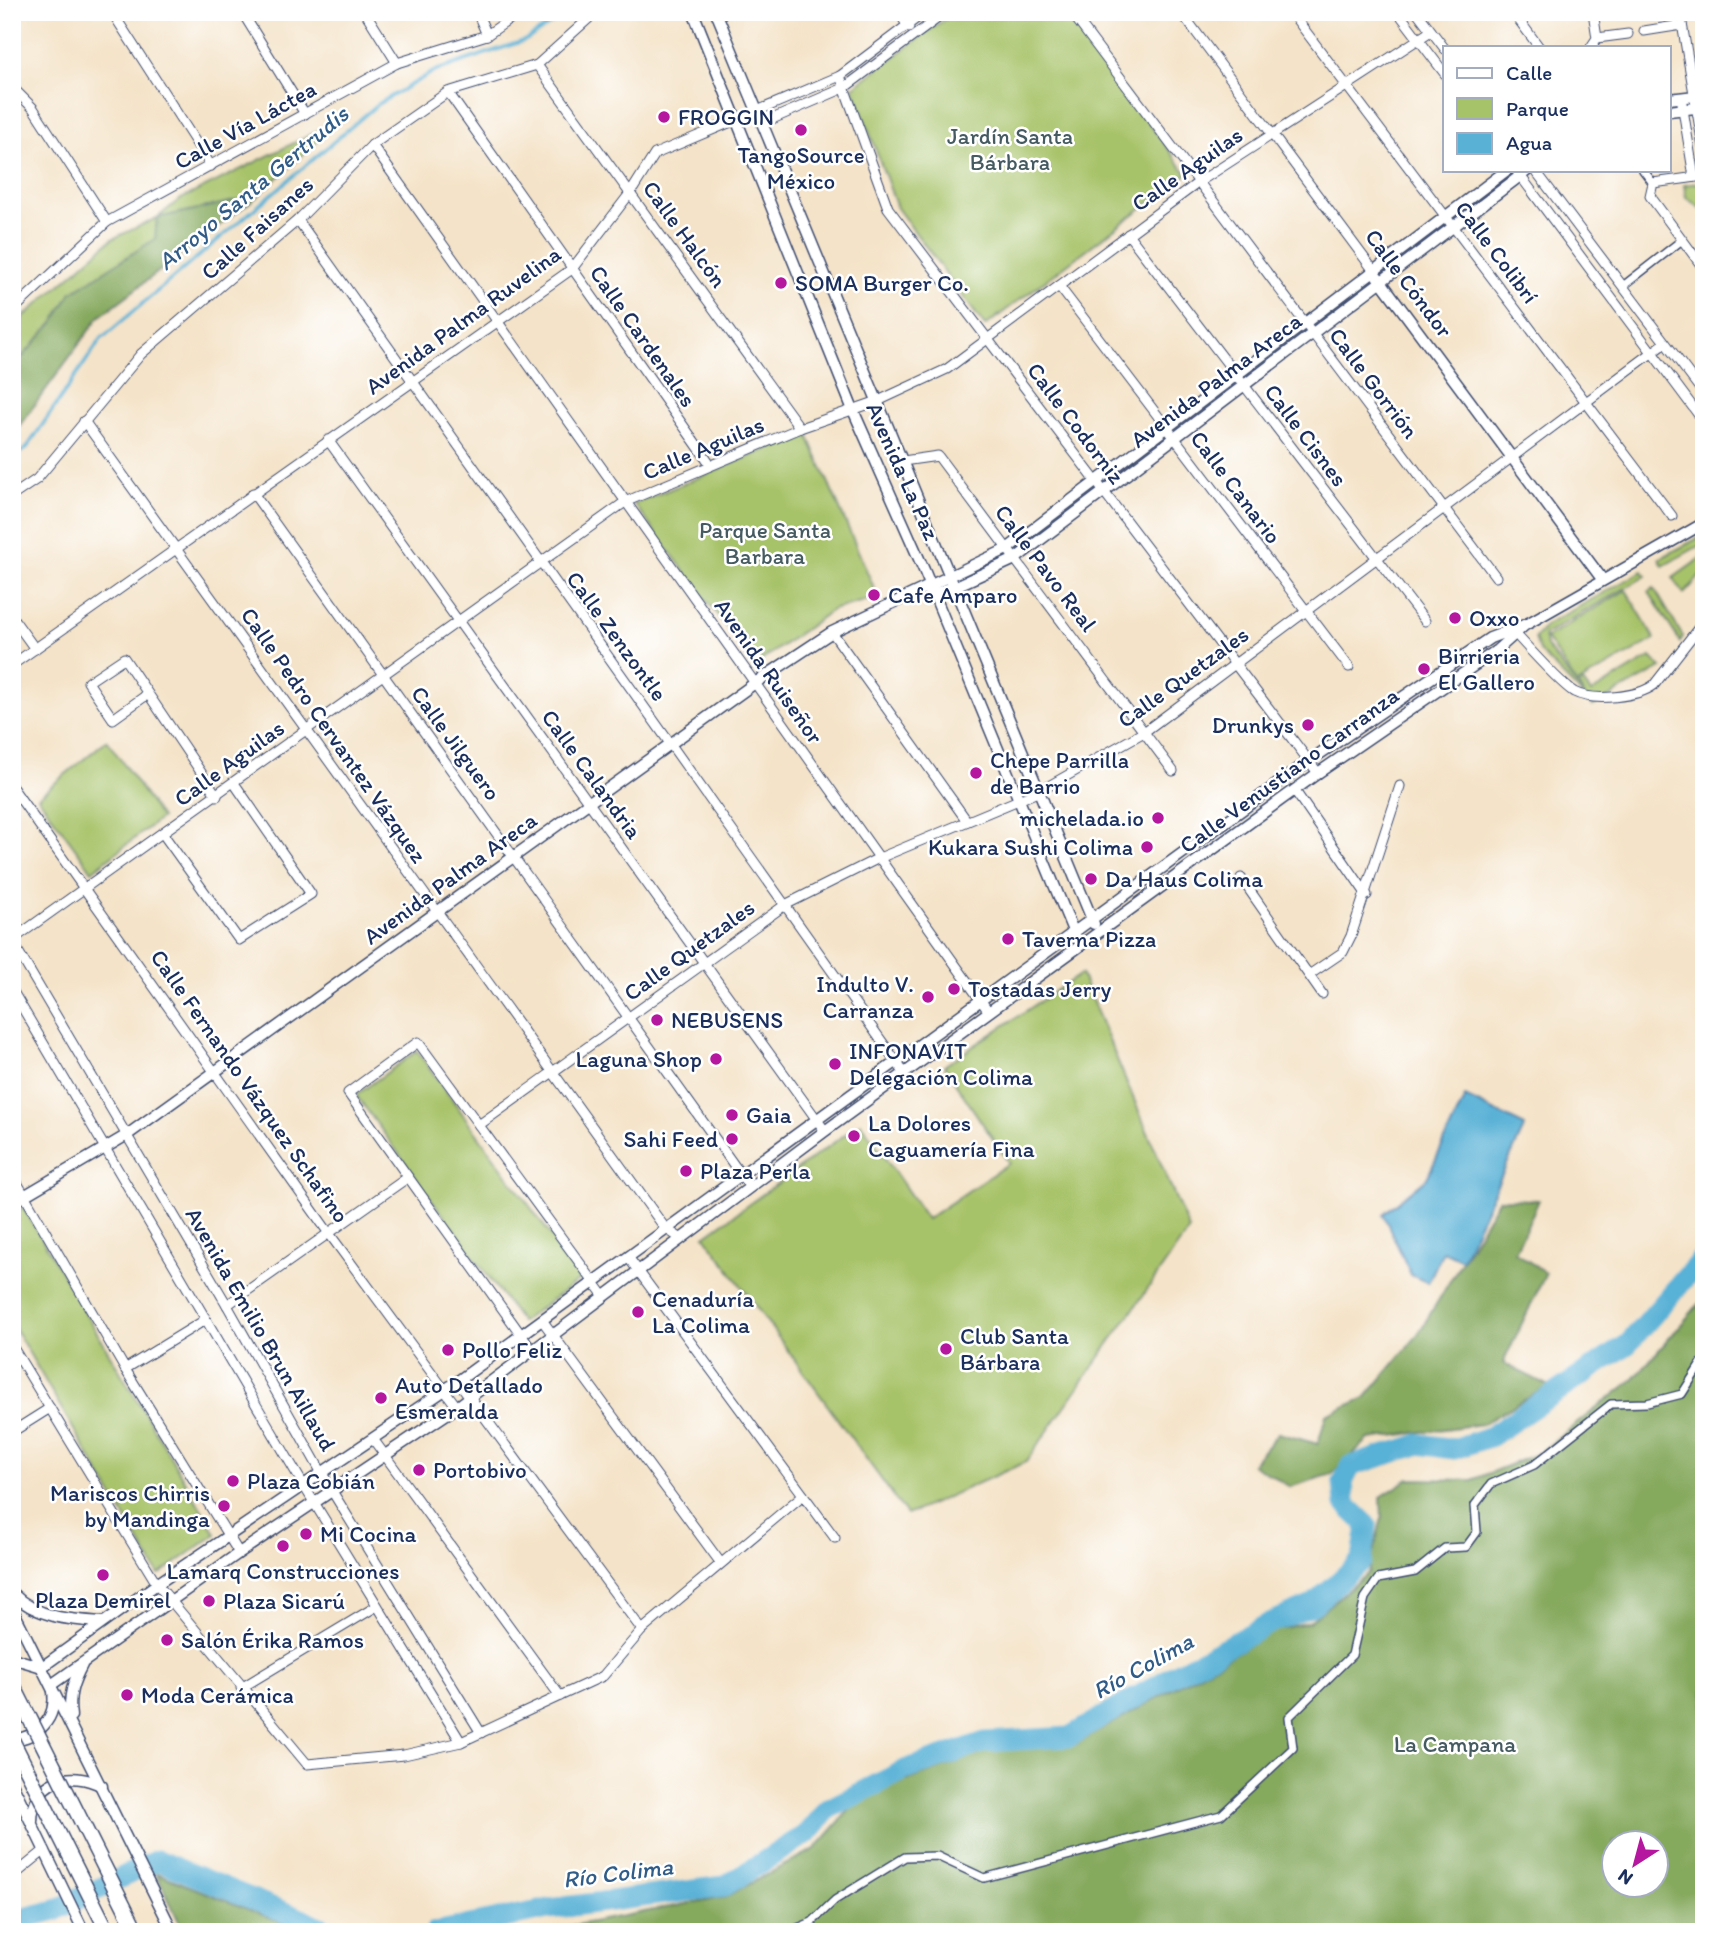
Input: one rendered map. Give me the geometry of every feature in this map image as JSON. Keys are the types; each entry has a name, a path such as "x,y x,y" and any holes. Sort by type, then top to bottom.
{"highway":[{"path":"12,1683 137,1932"},
{"path":"12,1740 108,1932"}],"street":[{"path":"111,12 211,166"},
{"path":"242,12 305,114"},
{"path":"365,12 397,63"},
{"path":"477,12 487,36"},
{"name":"Calle Vía Láctea","path":"14,306 107,222 397,63 487,36 520,12"},
{"name":"Calle Faisanes","path":"12,496 37,479 141,354 299,220 372,145 448,92 537,65 596,12"},
{"name":"Avenida La Paz","path":"693,12 853,410 932,590 1079,946"},
{"name":"Avenida La Paz","path":"716,12 1097,933"},
{"path":"899,12 915,35"},
{"name":"Avenida Palma Ruvelina","path":"12,665 572,269 631,192 655,154 840,76 925,12"},
{"path":"763,123 844,88 946,12"},
{"name":"Calle Gorrión","path":"1071,12 1496,577"},
{"name":"Calle Cóndor","path":"1181,12 1602,579"},
{"name":"Calle Colibrí","path":"1291,12 1672,516"},
{"path":"1398,12 1443,71"},
{"path":"1417,12 1443,46"},
{"path":"1513,12 1538,46"},
{"path":"1592,46 1597,38 1593,12"},
{"path":"1680,12 1699,95 1704,152"},
{"path":"1644,31 1682,25"},
{"name":"Calle Aguilas","path":"12,940 625,502 800,428 877,401 947,369 1199,182 1431,31"},
{"path":"1597,38 1628,34"},
{"name":"Calle Halcón","path":"537,65 800,428"},
{"name":"Calle Codorniz","path":"840,76 888,208 1318,773"},
{"path":"12,87 33,108 107,222"},
{"name":"Calle Cardenales","path":"448,92 711,465"},
{"path":"1670,99 1699,95"},
{"path":"1653,183 1699,176 1682,97"},
{"path":"1670,111 1700,107"},
{"name":"Avenida Ruiseñor","path":"372,145 877,859 989,1012"},
{"name":"Avenida Palma Areca","path":"952,581 1007,549 1504,172"},
{"path":"1522,172 1704,422"},
{"name":"Avenida Palma Areca","path":"12,1203 127,1135 755,683 832,632 915,595 1015,559 1522,172"},
{"path":"1537,172 1704,394"},
{"path":"1645,172 1653,183"},
{"path":"1653,183 1650,196 1704,269"},
{"name":"Calle Zenzontle","path":"299,220 905,1074"},
{"name":"Calle Cisnes","path":"1128,234 1425,621"},
{"path":"1623,286 1682,240"},
{"name":"Calle Canario","path":"1059,286 1349,667"},
{"name":"Calle Quetzales","path":"479,1125 785,905 877,859 1040,790 1144,732 1665,343"},
{"name":"Calle Pedro Cervantez Vázquez","path":"84,421 308,730 551,1073 665,1228 680,1238"},
{"name":"Calle Calandria","path":"328,440 825,1131"},
{"name":"Calle Pavo Real","path":"903,461 937,456 1173,771"},
{"name":"Calle Jilguero","path":"253,493 749,1186"},
{"name":"Calle Venustiano Carranza","path":"43,1667 157,1584 458,1381 1309,761 1454,663 1704,523"},
{"path":"12,617 35,649"},
{"path":"1513,631 1575,693 1621,698 1647,691 1654,685 1704,621"},
{"name":"Calle Venustiano Carranza","path":"51,1685 239,1553 457,1407 749,1186 1318,773 1461,675 1513,631"},
{"path":"832,632 967,821"},
{"path":"148,694 113,719 88,682 124,658 217,796"},
{"path":"1454,663 1461,675"},
{"path":"163,834 239,940 310,894 234,783"},
{"path":"1275,785 1284,798"},
{"path":"1309,975 1343,952 1367,895 1400,786"},
{"name":"Calle Fernando Vázquez Schafino","path":"12,787 87,888 328,1232 457,1407"},
{"path":"1295,791 1367,895"},
{"path":"1241,878 1322,994"},
{"name":"Avenida Emilio Brun Aillaud","path":"12,940 227,1305 332,1491 481,1733"},
{"name":"Avenida Emilio Brun Aillaud","path":"12,990 314,1503 461,1742"},
{"path":"532,1350 348,1093 418,1042 604,1296"},
{"path":"12,1174 125,1368 239,1553"},
{"path":"227,1305 407,1178"},
{"path":"628,1257 835,1538"},
{"path":"125,1368 205,1320"},
{"path":"542,1320 720,1562"},
{"path":"12,1346 157,1584 307,1764 404,1755 461,1742 603,1676 642,1630 803,1495"},
{"path":"788,1932 812,1922 835,1900 905,1857 937,1856 984,1878 1221,1815 1293,1748 1289,1717 1352,1655 1365,1598 1378,1579 1415,1572 1445,1548 1466,1547 1477,1532 1475,1504 1491,1484 1534,1465 1611,1404 1647,1403 1682,1394 1704,1359"},
{"path":"458,1381 642,1630"},
{"path":"12,1432 50,1408"},
{"path":"373,1439 560,1696"},
{"path":"12,1593 45,1615 103,1622"},
{"path":"241,1688 377,1606"},
{"path":"12,1608 173,1932"},
{"path":"12,1658 43,1667"},
{"path":"72,1726 69,1702 72,1683 84,1660"},
{"path":"12,1740 36,1734 46,1724 54,1699 51,1685"},
{"path":"34,1828 34,1803 50,1783 60,1778 77,1777 102,1786"},
{"path":"14,1789 85,1932"},
{"path":"12,1877 45,1850"}],"green space":[{"name":"Jardín Santa Bárbara","path":"955,12 1065,12 1187,174 985,326 897,208 853,87"},
{"path":"318,131 322,137 258,196 157,218 179,200"},
{"path":"1704,182 1704,211 1686,197 1684,185"},
{"path":"258,196 99,317 12,436 12,368 54,322 71,293 155,239 157,218"},
{"path":"157,218 156,239 71,293 54,322 12,368 12,327 112,239"},
{"name":"Parque Santa Barbara","path":"807,433 878,597 832,610 755,665 634,504"},
{"path":"1704,535 1704,543 1663,566 1659,559"},
{"path":"1704,556 1704,572 1684,594 1673,578"},
{"path":"1643,571 1646,576 1544,635 1546,646 1585,696 1579,685 1583,682 1591,693 1651,657 1661,668 1593,706 1539,651 1535,638 1546,625"},
{"path":"1654,588 1683,637 1680,642 1649,592"},
{"path":"1626,590 1655,639 1577,684 1546,638"},
{"path":"107,740 161,818 92,871 38,797"},
{"name":"Club Santa Bárbara","path":"1081,974 1189,1230 1026,1462 907,1515 705,1236 861,1123 927,1219 1009,1163 944,1066"},
{"path":"417,1051 582,1278 521,1322 356,1095"},
{"path":"1499,1199 1539,1200 1515,1252 1546,1273 1503,1363 1549,1386 1482,1424 1369,1439 1332,1474 1290,1487 1252,1464 1278,1433 1318,1444 1326,1415 1365,1398 1417,1336"},
{"path":"23,1207 216,1534 159,1575 12,1324 12,1216"},
{"name":"La Campana","path":"1704,1298 1704,1932 540,1932 727,1896 815,1849 860,1798 1000,1746 1076,1744 1276,1630 1309,1622 1368,1573 1382,1518 1381,1497 1409,1479 1472,1480 1539,1453 1634,1379"},
{"path":"156,1873 306,1932 184,1932"}],"water":[{"path":"1465,1097 1525,1126 1462,1260 1443,1251 1428,1283 1411,1275 1383,1214 1427,1178"}],"waterway":[{"name":"Arroyo Santa Gertrudis","path":"12,457 26,449 101,339 378,104 435,71 526,40 569,12"},
{"name":"Río Colima","path":"435,1932 549,1909 725,1886 808,1833 828,1809 905,1770 985,1742 1069,1737 1174,1675 1270,1623 1313,1605 1362,1560 1367,1525 1345,1504 1343,1482 1351,1466 1420,1444 1454,1449 1491,1436 1628,1344 1704,1256"},
{"name":"Río Colima","path":"12,1921 56,1910 157,1860 333,1932"}],"place":[{"name":"FROGGIN","path":"664,117"},
{"name":"TangoSource México","path":"801,130"},
{"name":"SOMA Burger Co.","path":"781,283"},
{"name":"Cafe Amparo","path":"874,595"},
{"name":"Oxxo","path":"1455,618"},
{"name":"Birrieria El Gallero","path":"1424,669"},
{"name":"Drunkys","path":"1308,725"},
{"name":"Chepe Parrilla de Barrio","path":"976,773"},
{"name":"michelada.io","path":"1158,818"},
{"name":"Kukara Sushi Colima","path":"1147,847"},
{"name":"Da Haus Colima","path":"1091,879"},
{"name":"Taverna Pizza","path":"1008,939"},
{"name":"Tostadas Jerry","path":"954,989"},
{"name":"Indulto V. Carranza","path":"928,997"},
{"name":"NEBUSENS","path":"657,1020"},
{"name":"Laguna Shop","path":"716,1059"},
{"name":"INFONAVIT Delegación Colima","path":"835,1064"},
{"name":"Gaia","path":"732,1115"},
{"name":"La Dolores Caguamería Fina","path":"854,1136"},
{"name":"Sahi Feed","path":"732,1139"},
{"name":"Plaza Perla","path":"686,1171"},
{"name":"Cenaduría La Colima","path":"638,1312"},
{"name":"Club Santa Bárbara","path":"946,1349"},
{"name":"Pollo Feliz","path":"448,1350"},
{"name":"Auto Detallado Esmeralda","path":"381,1398"},
{"name":"Portobivo","path":"419,1470"},
{"name":"Plaza Cobián","path":"233,1481"},
{"name":"Mariscos Chirris by Mandinga","path":"224,1506"},
{"name":"Mi Cocina","path":"306,1534"},
{"name":"Lamarq Construcciones","path":"283,1546"},
{"name":"Plaza Demirel","path":"103,1575"},
{"name":"Plaza Sicarú","path":"209,1601"},
{"name":"Salón Érika Ramos","path":"167,1640"},
{"name":"Moda Cerámica","path":"127,1695"}]}
